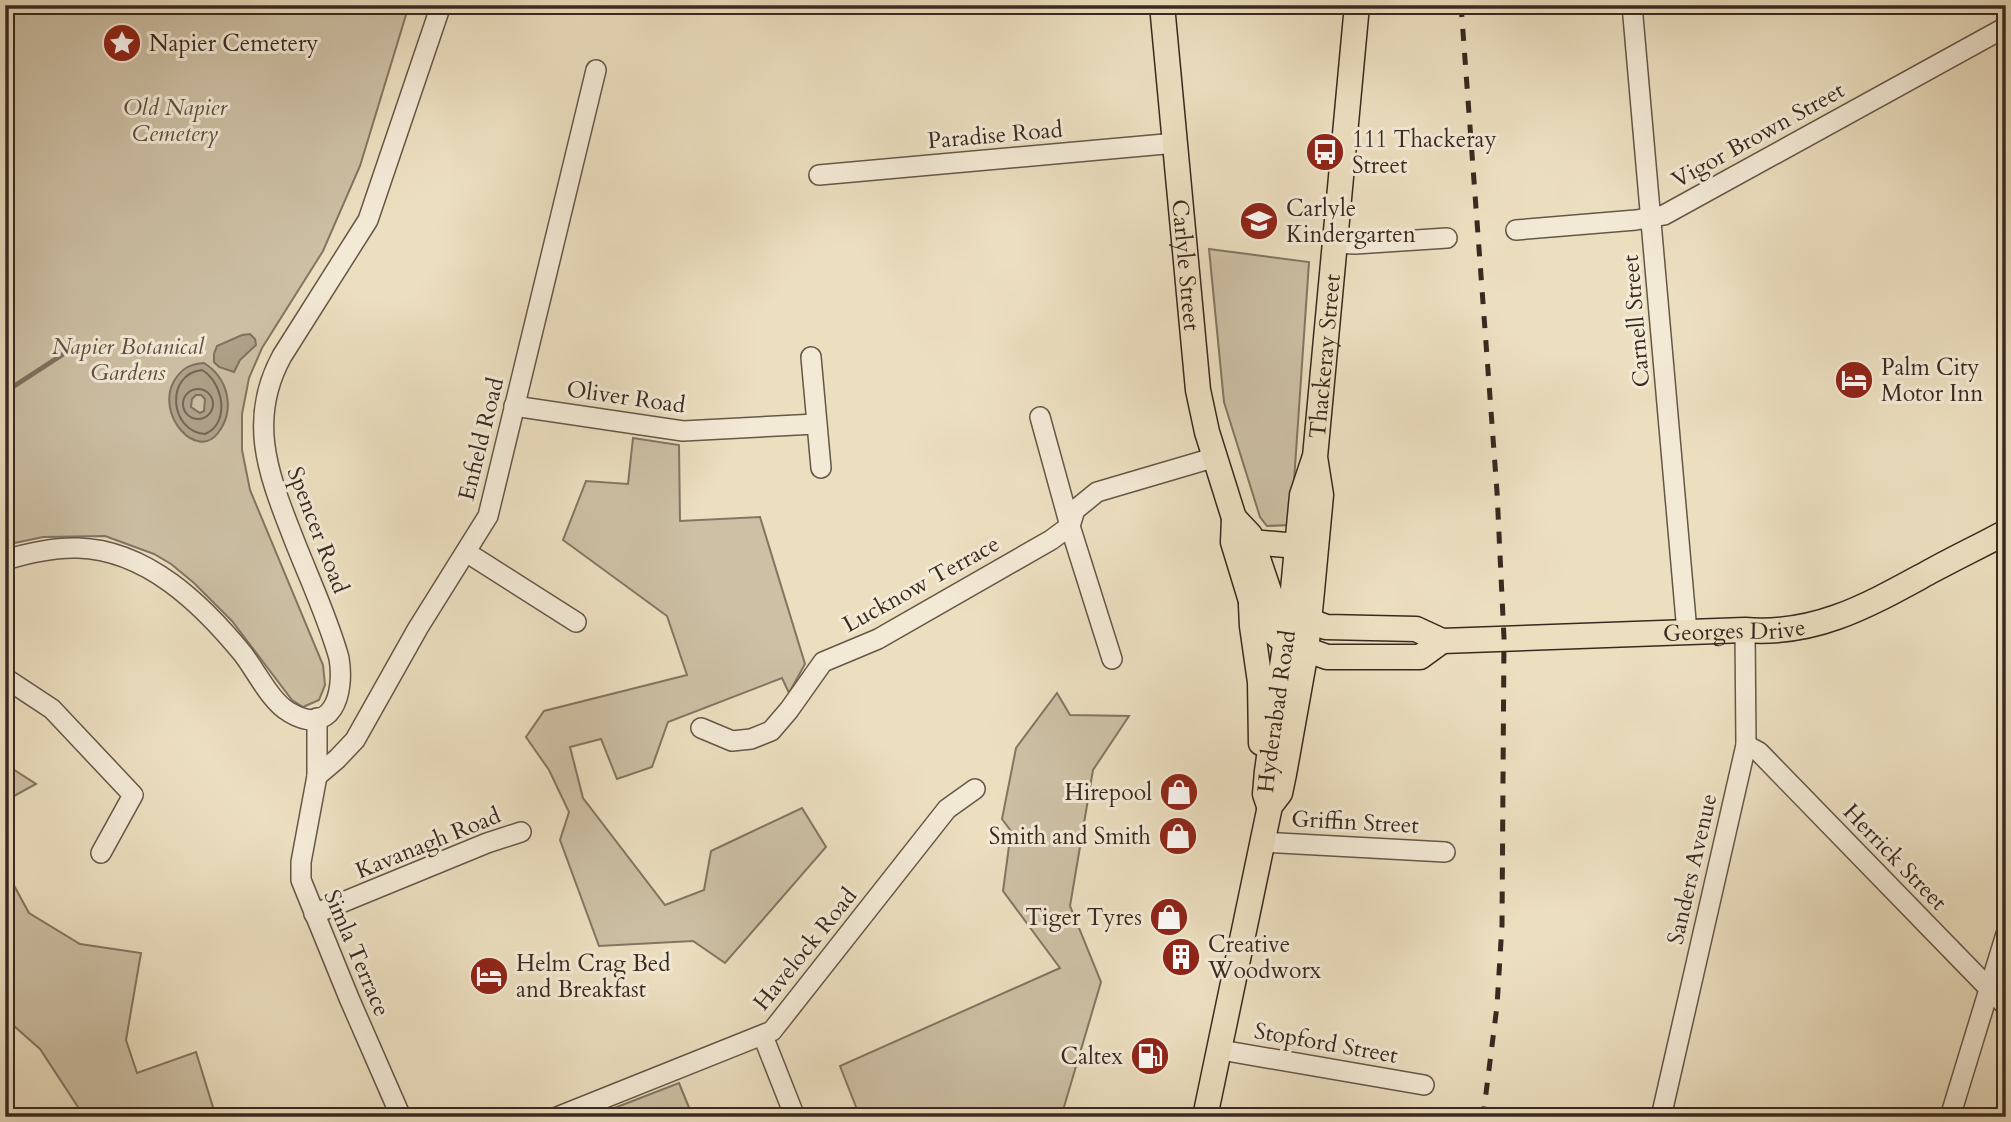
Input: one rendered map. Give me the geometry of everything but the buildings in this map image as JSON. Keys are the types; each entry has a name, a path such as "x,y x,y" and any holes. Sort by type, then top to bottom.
{"main road":[{"name":"Carlyle Street","path":"1162,5 1198,390 1207,432 1234,518 1233,542 1251,601 1262,621 1295,647"},
{"name":"Thackeray Street","path":"1299,617 1321,495 1315,457 1357,5"},
{"name":"Thackeray Street","path":"1299,617 1298,546 1301,495 1315,457"},
{"name":"Carlyle Street","path":"1234,518 1250,535 1272,600 1278,609 1299,617"},
{"name":"Georges Drive","path":"1299,617 1326,627 1416,629 1442,641 1791,630 1837,618 1897,590 2006,532"},
{"path":"1251,542 1298,546"},
{"path":"1251,601 1260,682 1262,752 1267,771"},
{"name":"Hyderabad Road","path":"1205,1117 1270,806 1280,793 1299,617"},
{"name":"Georges Drive","path":"1295,647 1327,657 1420,657 1442,641"},
{"name":"Hyderabad Road","path":"1270,806 1265,794 1267,771 1278,703 1295,647"}],"street":[{"name":"Spencer Road","path":"317,718 326,715 338,702 341,672 334,642 269,472 263,424 265,401 272,373 368,220 441,5"},
{"name":"Carnell Street","path":"1632,5 1687,632"},
{"name":"Vigor Brown Street","path":"1516,230 1664,215 2006,27"},
{"name":"Enfield Road","path":"317,776 337,760 355,740 418,628 488,516 596,70"},
{"name":"Paradise Road","path":"819,175 1176,143"},
{"path":"1334,243 1447,238"},
{"path":"811,356 821,468"},
{"name":"Oliver Road","path":"514,406 683,431 816,424"},
{"path":"1040,417 1070,526 1112,659"},
{"path":"1070,526 1075,510 1097,492 1216,457"},
{"name":"Lucknow Terrace","path":"701,728 732,741 751,739 771,731 823,662 878,639 1051,540 1070,526"},
{"path":"5,560 42,551 77,547 104,551 150,568 208,614 243,654 285,710 306,720 317,718"},
{"path":"466,552 576,622"},
{"name":"Sanders Avenue","path":"1661,1117 1746,745 1745,630"},
{"path":"5,678 52,709 133,794 101,853"},
{"name":"Simla Terrace","path":"317,718 317,776 301,871 305,894 401,1117"},
{"name":"Herrick Street","path":"1746,745 1763,756 2006,1006"},
{"name":"Havelock Road","path":"557,1117 772,1031 947,809 975,789"},
{"name":"Kavanagh Road","path":"314,914 487,843 521,832"},
{"name":"Griffin Street","path":"1262,842 1445,852"},
{"path":"1950,1117 2006,934"},
{"path":"763,1036 795,1117"},
{"name":"Stopford Street","path":"1221,1050 1424,1085"}],"green space":[{"name":"Napier Botanical Gardens","path":"5,5 409,5 360,166 323,251 262,348 249,378 242,414 242,450 250,490 323,665 325,685 319,700 303,707 292,700 232,621 194,583 154,554 105,536 43,537 5,545"},
{"path":"1209,249 1309,262 1291,525 1267,526 1260,517 1224,402"},
{"path":"633,438 679,445 680,521 760,517 805,664 789,693 782,678 668,722 652,767 617,779 601,739 570,747 583,798 665,905 704,890 711,851 802,808 826,847 725,963 693,941 599,946 560,840 569,812 549,770 526,737 544,711 687,675 667,616 563,540 586,481 628,484"},
{"path":"1057,693 1070,715 1129,716 1093,770 1070,906 1101,982 1061,1117 860,1117 840,1066 1060,968 1003,891 1011,831 1002,819 1016,748"},
{"path":"5,764 36,784 5,801"},
{"path":"5,869 29,913 80,944 141,953 126,1040 137,1073 196,1052 216,1117 79,1117 78,1107 40,1049 5,1018"},
{"path":"679,1083 695,1117 591,1117"}],"water":[{"path":"250,334 256,345 240,360 234,372 219,367 214,362 217,346"},
{"path":"204,363 224,385 228,404 224,424 218,433 209,440 200,441 190,438 174,420 170,394 180,373 190,366","holes":["201,395 205,399 204,411 200,413 191,407 192,399"]}],"waterway":[{"path":"5,392 68,351"}],"railway":[{"path":"1461,5 1497,492 1504,638 1502,925 1497,1006 1483,1117"}],"place":[{"name":"Napier Cemetery","path":"122,43"},
{"name":"111 Thackeray Street","path":"1325,152"},
{"name":"Carlyle Kindergarten","path":"1259,221"},
{"name":"Palm City Motor Inn","path":"1854,380"},
{"name":"Hirepool","path":"1179,792"},
{"name":"Smith and Smith","path":"1178,836"},
{"name":"Tiger Tyres","path":"1169,917"},
{"name":"Creative Woodworx","path":"1181,957"},
{"name":"Helm Crag Bed and Breakfast","path":"489,976"},
{"name":"Caltex","path":"1150,1056"}],"park label":[{"name":"Old Napier Cemetery","path":"175,120"}]}
